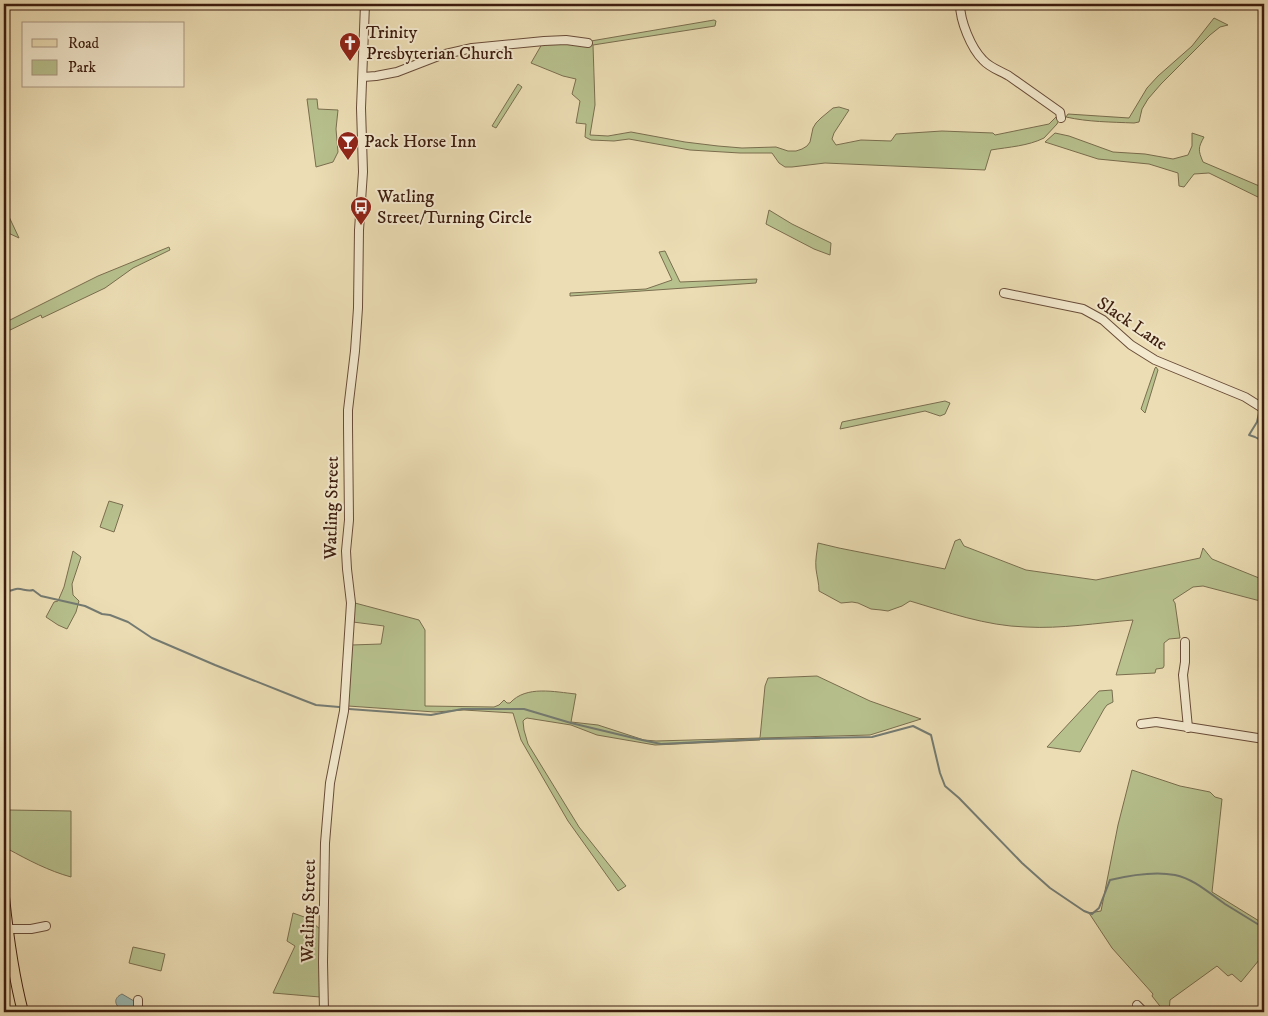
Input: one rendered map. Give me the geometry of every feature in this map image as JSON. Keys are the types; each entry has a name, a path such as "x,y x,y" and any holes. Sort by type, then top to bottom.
{"main road":[{"path":"4,745 4,806"},
{"path":"4,897 7,929 22,1012"}],"street":[{"name":"Watling Street","path":"324,1012 325,843 330,783 344,711 351,602 346,569 349,513 348,410 357,320 359,230 363,172 361,117 366,4"},
{"path":"960,4 961,15 969,39 982,60 1060,112 1061,118"},
{"path":"363,77 397,72 441,55 472,48 566,40 588,43"},
{"name":"Slack Lane","path":"1004,293 1083,309 1102,320 1131,345 1155,360 1245,397 1264,409"},
{"path":"1185,642 1183,675 1188,728"},
{"path":"1141,724 1156,722 1264,740"},
{"path":"7,929 31,929 46,926"},
{"path":"138,1000 138,1012"},
{"path":"1137,1005 1144,1012"}],"green space":[{"path":"1214,18 1228,25 1220,27 1210,35 1161,84 1142,109 1139,122 1083,120 1066,117 1068,114 1129,118 1147,88 1192,46"},
{"path":"716,21 715,26 593,45 595,105 590,135 608,136 631,132 718,146 742,148 776,147 788,151 796,151 807,146 810,142 816,123 833,108 839,107 849,110 834,133 832,139 836,145 861,140 891,141 896,134 942,131 993,133 995,135 1049,124 1057,116 1060,118 1044,138 1038,141 991,150 985,170 825,163 785,167 779,163 772,153 690,150 629,139 614,141 591,140 585,137 586,124 576,123 580,101 572,94 576,79 563,76 531,63 542,44 575,43 592,45 591,41"},
{"path":"518,84 522,87 496,128 492,126"},
{"path":"307,99 317,99 318,109 338,110 336,129 338,152 333,162 316,167"},
{"path":"1055,133 1069,136 1113,152 1145,154 1173,159 1188,155 1192,146 1192,133 1204,137 1199,149 1203,162 1264,188 1264,200 1209,173 1194,174 1184,187 1179,186 1178,173 1149,164 1098,159 1045,142"},
{"path":"4,206 19,238 4,231"},
{"path":"769,210 792,224 831,243 830,255 814,249 766,224"},
{"path":"169,247 170,250 133,268 105,288 42,318 41,315 4,333 4,323 98,276"},
{"path":"665,251 680,282 757,279 756,283 570,296 570,293 646,289 672,280 659,252"},
{"path":"1156,367 1158,370 1145,413 1141,409"},
{"path":"945,401 950,403 945,414 940,416 925,411 840,429 842,422"},
{"path":"109,501 123,505 114,532 100,527"},
{"path":"960,539 964,546 1026,570 1096,580 1200,558 1203,548 1212,559 1264,580 1264,602 1203,586 1193,587 1173,600 1180,638 1169,639 1164,643 1163,668 1156,669 1155,673 1116,675 1133,620 1052,627 1011,626 967,618 910,601 888,611 871,609 858,603 841,603 819,591 816,566 818,543 945,569 955,541"},
{"path":"73,551 81,557 72,584 73,595 79,601 76,612 67,629 46,617 54,602 58,601 64,587"},
{"path":"355,603 419,620 425,630 425,706 494,707 504,700 510,703 517,697 532,692 559,692 576,694 571,722 598,725 644,740 760,738 765,686 768,678 817,676 870,701 921,719 870,735 761,738 760,740 655,745 597,735 571,725 525,719 523,721 524,730 528,744 579,827 626,886 618,891 568,821 521,740 513,713 464,710 435,712 348,706 351,645 381,644 384,626 353,622"},
{"path":"1112,690 1113,702 1104,709 1080,752 1047,747 1099,691"},
{"path":"1132,770 1180,786 1210,792 1215,797 1222,799 1212,892 1264,924 1264,954 1241,982 1232,974 1228,976 1217,966 1170,1000 1169,1012 1162,1012 1163,1010 1152,996 1153,994 1112,948 1089,913 1101,911 1118,825"},
{"path":"9,810 71,811 71,877 31,861 8,849"},
{"path":"293,913 307,918 320,929 320,997 273,993 295,946 287,941"},
{"path":"133,947 165,954 161,971 129,963"}],"water":[{"path":"122,994 134,1001 135,1011 125,1011 118,1007 116,1000"}],"waterway":[{"path":"1259,413 1257,422 1249,435 1264,442"},
{"path":"4,591 18,589 33,590 41,596 85,606 102,614 128,622 152,638 303,700 316,705 339,707"},
{"path":"349,709 431,715 462,709 524,709 571,723 661,744 759,739 872,737 913,726 931,735 945,786 1022,863 1050,888 1084,911 1092,914 1099,908 1110,880 1159,873 1175,875 1195,883 1264,928"}],"place":[{"name":"Trinity Presbyterian Church","path":"350,62"},
{"name":"Pack Horse Inn","path":"348,161"},
{"name":"Watling Street/Turning Circle","path":"361,226"}]}
